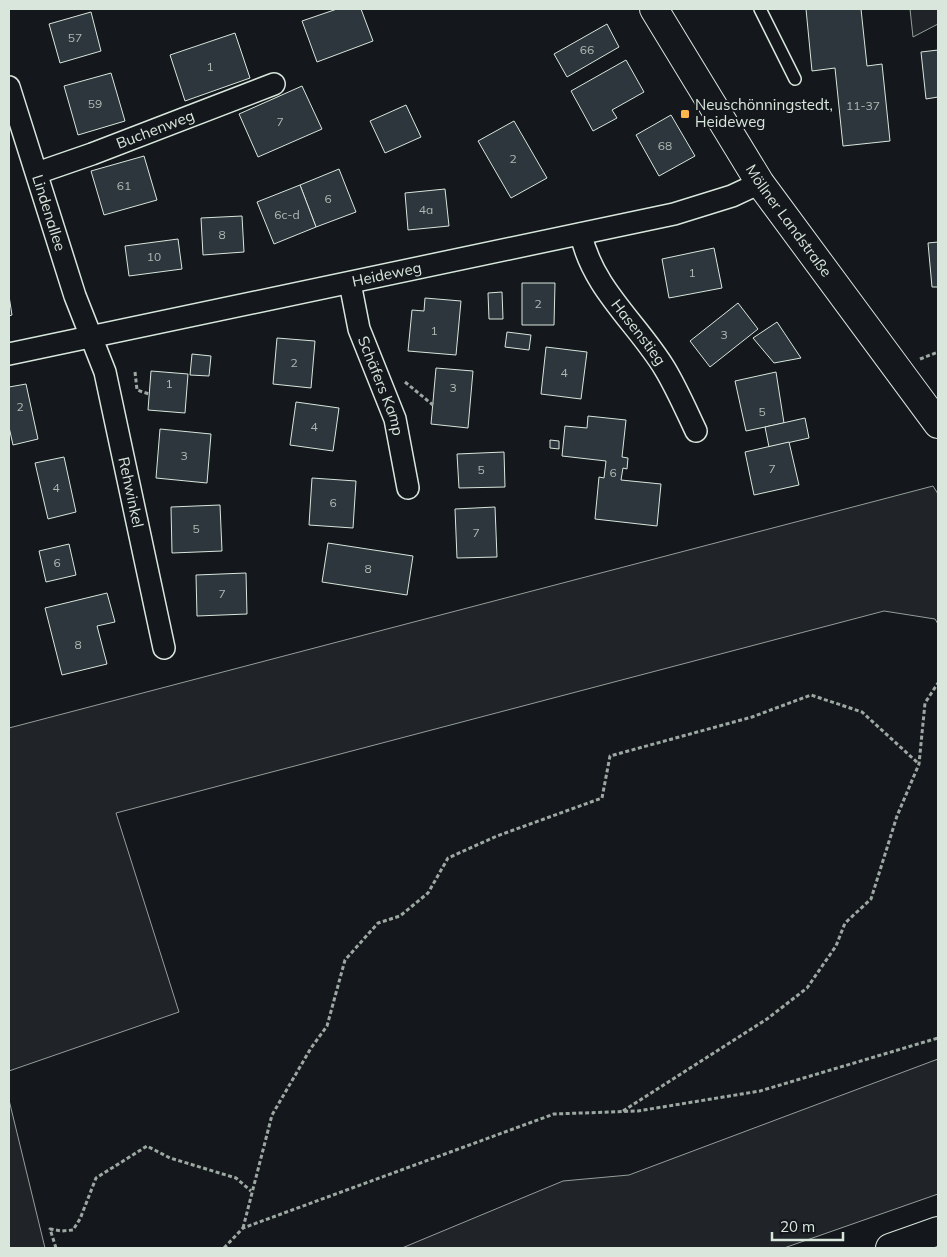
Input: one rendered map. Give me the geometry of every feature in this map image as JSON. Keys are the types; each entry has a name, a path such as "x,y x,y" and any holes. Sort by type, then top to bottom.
{"main road":[{"name":"Möllner Landstraße","path":"654,9 760,183 938,424"},
{"path":"890,1248 938,1232"}],"street":[{"name":"Buchenweg","path":"37,173 92,154 274,84"},
{"name":"Lindenallee","path":"10,97 37,173 75,296 92,337"},
{"name":"Heideweg","path":"9,354 674,214 732,196 760,183"},
{"name":"Hasenstieg","path":"580,234 585,255 599,280 665,369 696,431"},
{"name":"Schäfers Kamp","path":"350,283 359,329 395,419 408,488"},
{"name":"Rehwinkel","path":"92,337 105,372 164,648"}],"lane":[{"path":"760,9 795,79"}],"path":[{"path":"135,372 137,390 149,394"},
{"path":"403,379 432,405"},
{"path":"621,1112 767,1019 807,988 836,946 845,923 871,899 897,816 919,764 925,703 938,683"},
{"path":"242,1228 272,1115 311,1048 327,1026 345,960 378,923 400,916 428,893 448,858 497,836 602,798 610,756 752,717 811,695 862,712 919,764"},
{"path":"224,1248 242,1228 554,1114 638,1111 760,1091 938,1038"},
{"path":"56,1248 50,1229 73,1230 80,1218 96,1178 147,1146 170,1158 236,1178 251,1191"}],"shaded area":[{"path":"910,9 938,9 938,24 913,37"},
{"path":"933,486 938,494 938,624 935,619 884,611 116,813 179,1012 9,1071 9,728"},
{"path":"938,1059 938,1194 784,1248 402,1248 563,1181 629,1175"},
{"path":"9,1100 45,1248 9,1248"}],"building":[{"path":"337,9 361,9 373,41 317,62 302,21"},
{"path":"806,9 861,9 867,66 882,64 890,141 843,146 835,68 812,71"},
{"path":"91,12 101,51 60,63 49,24"},
{"path":"607,24 619,47 567,77 554,54"},
{"path":"235,33 250,78 185,101 170,55"},
{"path":"938,50 938,97 926,99 921,52"},
{"path":"626,60 644,92 612,110 617,118 593,131 571,91"},
{"path":"111,73 125,121 78,135 64,86"},
{"path":"302,86 322,129 258,157 239,114"},
{"path":"406,105 421,137 385,153 370,121"},
{"path":"671,115 695,156 659,176 636,135"},
{"path":"514,121 547,178 511,198 478,141"},
{"path":"144,156 157,200 104,215 91,171"},
{"path":"339,169 356,212 316,227 300,185"},
{"path":"300,185 316,227 274,244 257,202"},
{"path":"445,189 449,226 408,230 405,193"},
{"path":"242,216 244,252 203,255 201,218"},
{"path":"178,239 182,269 129,276 125,246"},
{"path":"938,242 938,287 932,287 928,243"},
{"path":"714,248 722,288 669,298 662,259"},
{"path":"522,283 555,283 554,325 522,325"},
{"path":"502,292 503,319 489,319 488,293"},
{"path":"9,296 12,315 9,316"},
{"path":"425,298 461,301 456,355 408,351 412,310 424,311"},
{"path":"738,303 758,329 710,367 690,341"},
{"path":"777,322 801,358 774,363 753,338"},
{"path":"507,332 531,335 529,350 505,347"},
{"path":"277,338 315,341 311,388 273,384"},
{"path":"546,347 587,352 581,399 541,394"},
{"path":"192,354 211,356 209,376 190,375"},
{"path":"436,368 473,371 468,428 431,424"},
{"path":"151,371 188,374 185,413 148,410"},
{"path":"776,372 784,423 746,431 735,381"},
{"path":"26,384 38,439 13,445 9,427 9,387"},
{"path":"296,402 339,408 333,451 290,445"},
{"path":"588,416 626,420 622,457 628,458 627,469 623,468 621,480 661,484 657,526 595,519 599,477 604,478 606,461 562,456 565,426 587,428"},
{"path":"805,418 809,438 769,447 765,427"},
{"path":"160,429 211,434 207,483 156,478"},
{"path":"550,440 559,441 559,449 550,448"},
{"path":"789,442 799,485 754,495 745,452"},
{"path":"504,452 505,487 459,488 457,454"},
{"path":"64,457 76,512 48,519 35,463"},
{"path":"312,478 356,481 353,528 309,525"},
{"path":"220,505 222,551 172,553 171,507"},
{"path":"495,507 497,557 457,558 455,509"},
{"path":"328,543 413,556 407,595 322,582"},
{"path":"69,544 76,575 46,582 39,551"},
{"path":"246,573 247,614 197,616 196,575"},
{"path":"107,593 115,622 97,626 107,664 62,675 45,608"}],"place":[{"name":"Neuschönningstedt, Heideweg","path":"685,114"}]}
